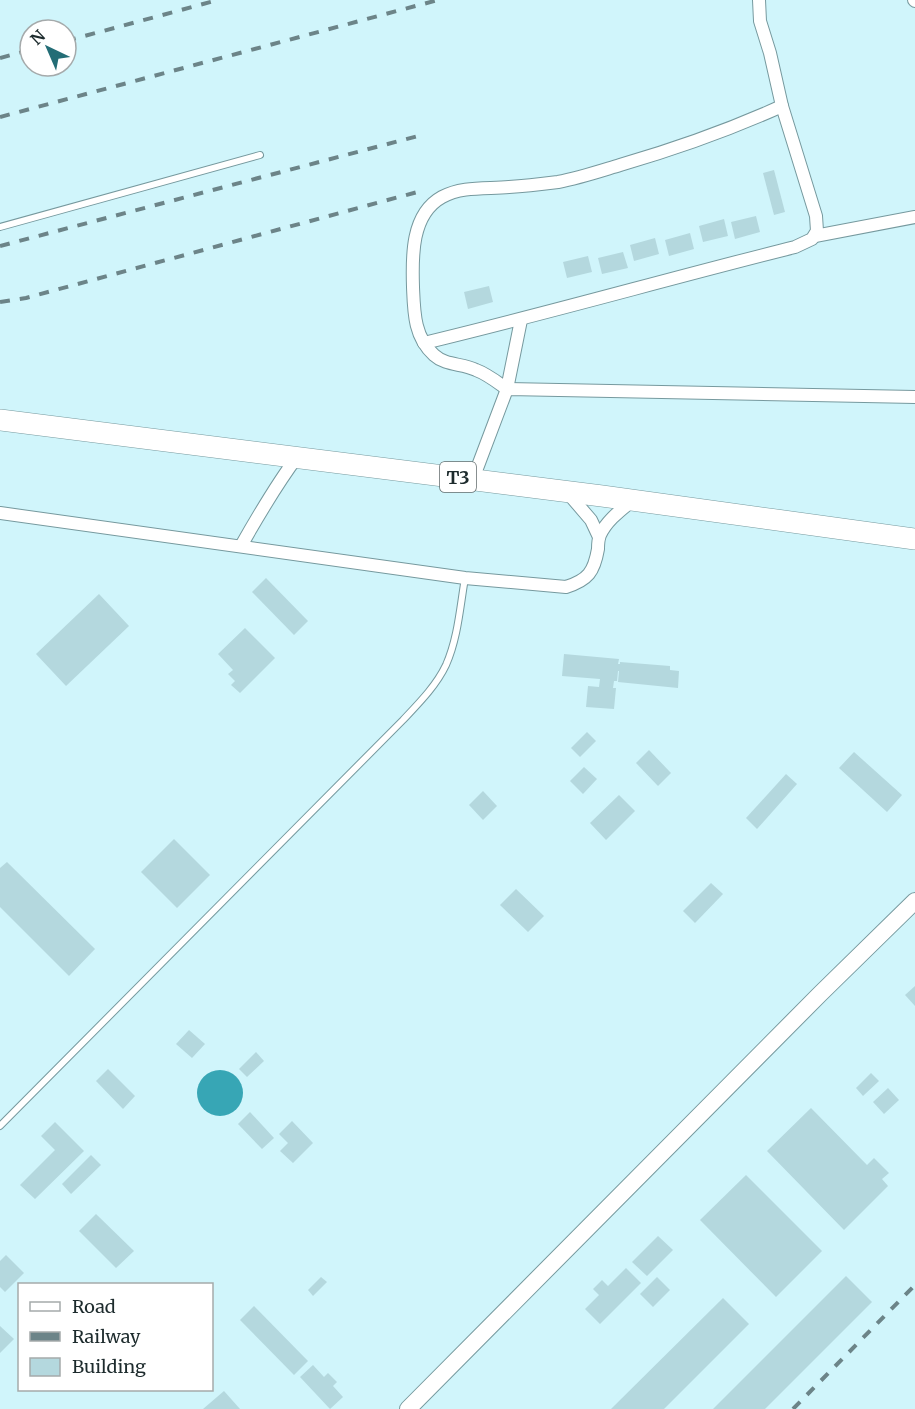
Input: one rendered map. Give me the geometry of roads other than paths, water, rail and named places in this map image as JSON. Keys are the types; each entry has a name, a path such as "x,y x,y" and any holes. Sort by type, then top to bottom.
{"highway":[{"name":"T3","path":"0,420 473,479 915,539"}],"street":[{"path":"759,0 760,21 782,106 816,216 818,231 815,236"},
{"path":"782,106 687,144 578,177 559,182 463,189 440,198 422,219 414,247 413,270 416,322 419,334 424,343 443,361 470,367 507,389 915,397"},
{"path":"424,343 521,320 795,247 815,236 915,218"},
{"path":"473,479 507,389 521,320"},
{"path":"241,546 282,477 297,458"},
{"path":"567,492 591,520 599,537"},
{"path":"0,513 465,578 566,587 580,583 588,575 594,566 599,537 615,515 633,500"},
{"path":"408,1409 915,901"}],"lane":[{"path":"0,227 260,155"},
{"path":"0,1126 422,699 446,666 452,649 465,578"}],"water":[{"path":"220,1070 236,1077 243,1093 236,1109 220,1116 204,1109 197,1093 204,1077"}],"railway":[{"path":"78,38 218,0"},
{"path":"0,117 438,0"},
{"path":"0,58 18,53"},
{"path":"0,246 418,136"},
{"path":"0,302 26,298 421,191"},
{"path":"793,1409 915,1285"}]}
